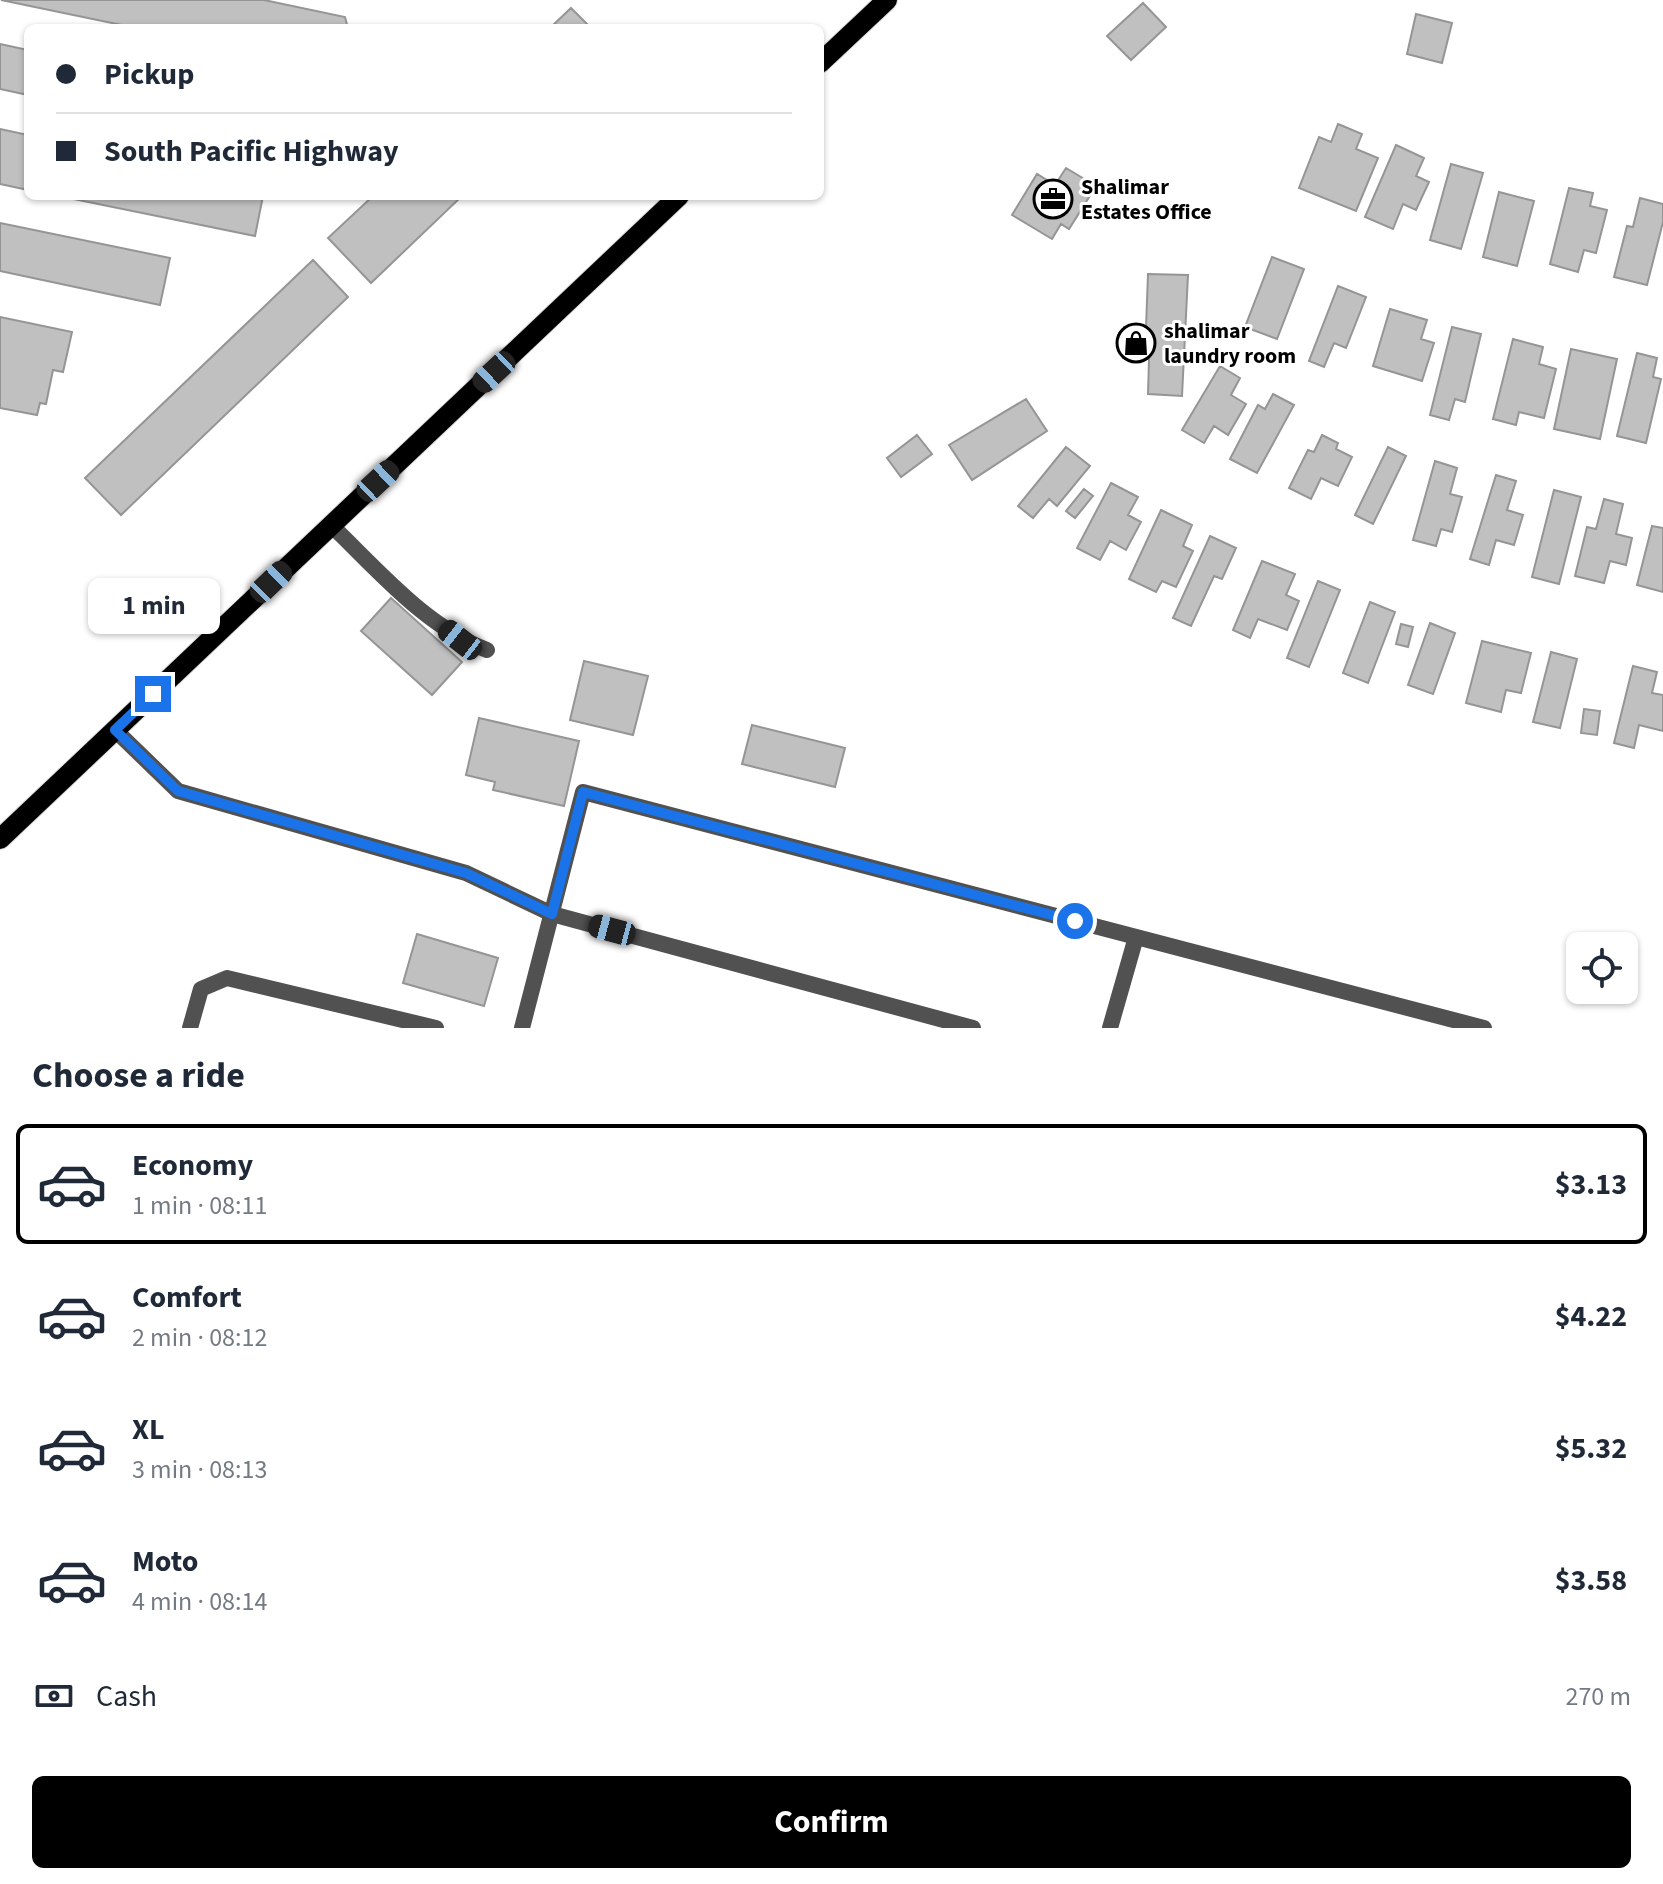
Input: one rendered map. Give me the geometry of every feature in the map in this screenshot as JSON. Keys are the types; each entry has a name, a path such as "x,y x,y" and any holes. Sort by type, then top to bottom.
{"main road":[{"path":"824,59 887,0"},
{"path":"0,839 675,200"}],"lane":[{"path":"331,525 408,599 460,640 487,650"},
{"path":"115,730 178,791 466,873 552,914 973,1028"},
{"path":"522,1028 583,792 1484,1028"},
{"path":"1110,1028 1136,937"},
{"path":"190,1028 201,989 227,978 436,1028"}],"building":[{"path":"1,0 264,0 345,17 347,24 117,24"},
{"path":"1143,3 1166,27 1131,60 1107,36"},
{"path":"571,8 587,24 554,24"},
{"path":"1416,14 1452,23 1442,63 1407,54"},
{"path":"0,44 24,49 24,94 0,89"},
{"path":"1338,124 1362,134 1356,149 1378,158 1356,211 1299,188 1319,137 1331,142"},
{"path":"0,129 24,134 24,189 0,184"},
{"path":"1396,145 1424,158 1416,176 1429,182 1416,210 1403,204 1393,229 1365,217"},
{"path":"1451,164 1483,173 1461,249 1430,240"},
{"path":"1066,168 1096,186 1069,229 1061,224 1052,239 1012,215 1037,174 1055,185"},
{"path":"1569,188 1593,193 1590,206 1607,210 1596,253 1584,250 1578,272 1550,264"},
{"path":"1499,192 1534,201 1517,266 1483,257"},
{"path":"1640,198 1663,204 1663,222 1647,285 1614,277 1627,226 1633,227"},
{"path":"79,200 262,200 255,236"},
{"path":"369,200 458,200 371,283 328,238"},
{"path":"0,223 170,258 160,305 0,271"},
{"path":"1272,257 1304,269 1277,339 1245,327"},
{"path":"313,260 348,297 121,515 85,478"},
{"path":"1148,274 1188,275 1182,396 1148,394 1149,359 1123,358 1124,327 1146,328"},
{"path":"1338,286 1366,297 1346,348 1334,343 1324,367 1309,361"},
{"path":"1390,309 1427,320 1421,339 1434,343 1422,381 1373,366"},
{"path":"0,317 72,332 63,372 53,370 46,404 40,403 37,415 0,408"},
{"path":"1452,327 1481,334 1465,402 1455,399 1449,420 1430,415"},
{"path":"1513,339 1543,347 1539,364 1556,369 1544,418 1519,412 1516,425 1493,419"},
{"path":"1571,349 1617,359 1600,439 1554,429"},
{"path":"1637,353 1657,358 1653,377 1661,379 1646,443 1617,436"},
{"path":"1220,366 1240,378 1231,395 1246,404 1228,435 1214,426 1204,443 1182,430"},
{"path":"1273,394 1294,405 1257,473 1230,459 1258,405 1265,409"},
{"path":"1026,399 1047,431 972,480 949,445"},
{"path":"917,435 932,454 901,477 887,458"},
{"path":"1322,435 1338,443 1336,449 1352,457 1338,486 1321,478 1311,499 1289,488 1308,450 1314,452"},
{"path":"1066,447 1090,466 1057,506 1049,499 1033,518 1018,506"},
{"path":"1388,447 1406,456 1373,524 1355,515"},
{"path":"1435,461 1457,468 1450,494 1462,497 1452,532 1441,529 1436,546 1413,540"},
{"path":"1496,475 1516,481 1507,510 1523,515 1514,545 1496,540 1489,565 1470,559"},
{"path":"1111,483 1138,497 1128,515 1141,522 1126,550 1110,541 1100,560 1077,548"},
{"path":"1084,489 1093,496 1075,518 1066,511"},
{"path":"1554,490 1581,497 1559,584 1532,577"},
{"path":"1604,499 1623,504 1616,534 1632,538 1626,565 1610,561 1604,583 1575,576 1587,527 1596,529"},
{"path":"1161,510 1192,525 1183,546 1193,551 1176,587 1162,581 1156,592 1129,579"},
{"path":"1652,526 1663,528 1663,592 1637,585"},
{"path":"1210,536 1236,548 1222,579 1214,576 1191,626 1173,618"},
{"path":"1262,561 1295,574 1286,595 1299,601 1287,630 1258,619 1250,638 1233,630"},
{"path":"1318,581 1340,590 1309,667 1287,658"},
{"path":"391,598 462,662 432,695 361,631"},
{"path":"1370,602 1395,612 1368,683 1343,673"},
{"path":"1430,623 1455,633 1433,694 1408,685"},
{"path":"1401,624 1413,627 1408,647 1396,644"},
{"path":"1482,641 1531,653 1521,693 1506,690 1501,712 1466,703"},
{"path":"1551,652 1577,659 1560,728 1533,722"},
{"path":"584,661 648,676 633,735 570,720"},
{"path":"1633,666 1657,672 1652,693 1663,695 1663,731 1639,725 1634,748 1614,743"},
{"path":"1584,709 1600,711 1597,735 1581,733"},
{"path":"479,718 579,741 564,806 493,790 495,782 466,775"},
{"path":"752,725 845,748 835,787 742,764"},
{"path":"417,934 498,958 484,1006 403,983"}],"place":[{"name":"Shalimar Estates Office","path":"1053,199"},
{"name":"shalimar laundry room","path":"1136,343"}],"route":[{"path":"153,694 115,730 178,791 466,873 552,914 583,792 1075,921"}]}
